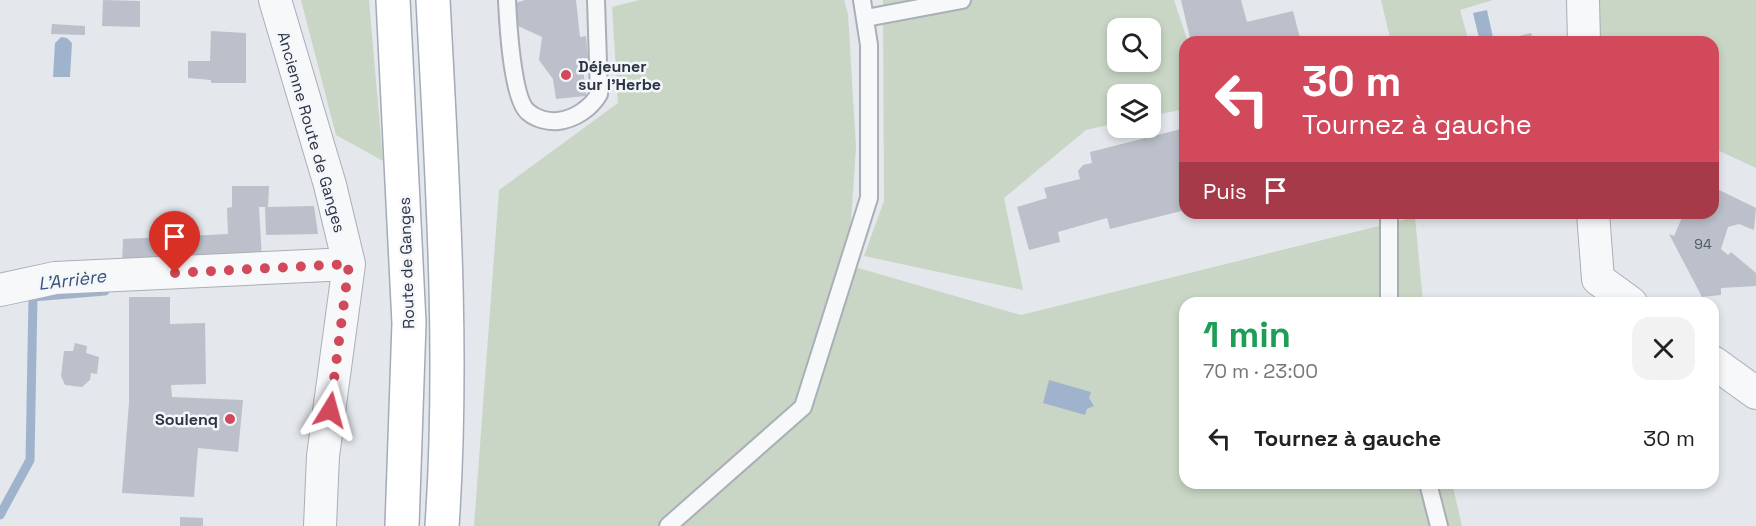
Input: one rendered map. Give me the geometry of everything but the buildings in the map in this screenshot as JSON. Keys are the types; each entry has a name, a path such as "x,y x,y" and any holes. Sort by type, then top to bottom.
{"main road":[{"name":"Route de Ganges","path":"393,0 409,323 402,526"},
{"path":"433,0 444,213 446,342 442,526"}],"street":[{"name":"Ancienne Route de Ganges","path":"275,0 330,185 349,264"},
{"path":"1582,0 1584,36"},
{"path":"1593,219 1598,279 1623,297"},
{"path":"0,290 55,278 349,264 323,456 320,526"},
{"path":"1719,366 1756,393"}],"lane":[{"path":"507,0 519,97 526,112 539,119 555,121 570,119 595,101 599,94 596,0"},
{"path":"668,526 803,407 869,198 866,18 862,0"},
{"path":"866,18 962,0"},
{"path":"1389,219 1389,297"},
{"path":"1430,489 1439,526"}],"green space":[{"path":"301,0 369,0 383,161 336,135"},
{"path":"639,0 844,0 848,14 856,147 848,265 1021,315 1407,219 1415,219 1422,297 1179,297 1179,489 1453,489 1462,526 474,526 499,190 618,103 612,7"},
{"path":"883,0 1174,0 1186,36 1179,36 1179,110 1161,114 1161,84 1107,84 1107,125 1086,130 1004,198 1023,290 864,256 884,201"},
{"path":"1381,0 1493,0 1460,10 1467,36 1390,36"},
{"path":"1593,0 1756,0 1756,168 1719,151 1719,36 1595,36"}],"water":[{"path":"1487,10 1493,36 1479,36 1473,13"},
{"path":"61,37 67,38 72,43 70,77 53,77 55,43"},
{"path":"1049,380 1091,392 1089,398 1094,406 1087,409 1085,415 1043,403"}],"waterway":[{"name":"L'Arrière","path":"0,515 30,460 33,297 105,291"}],"place":[{"name":"Déjeuner sur l'Herbe","path":"566,75"},
{"name":"Soulenq","path":"230,419"}],"route":[{"path":"175,273 349,264 330,410"}]}
